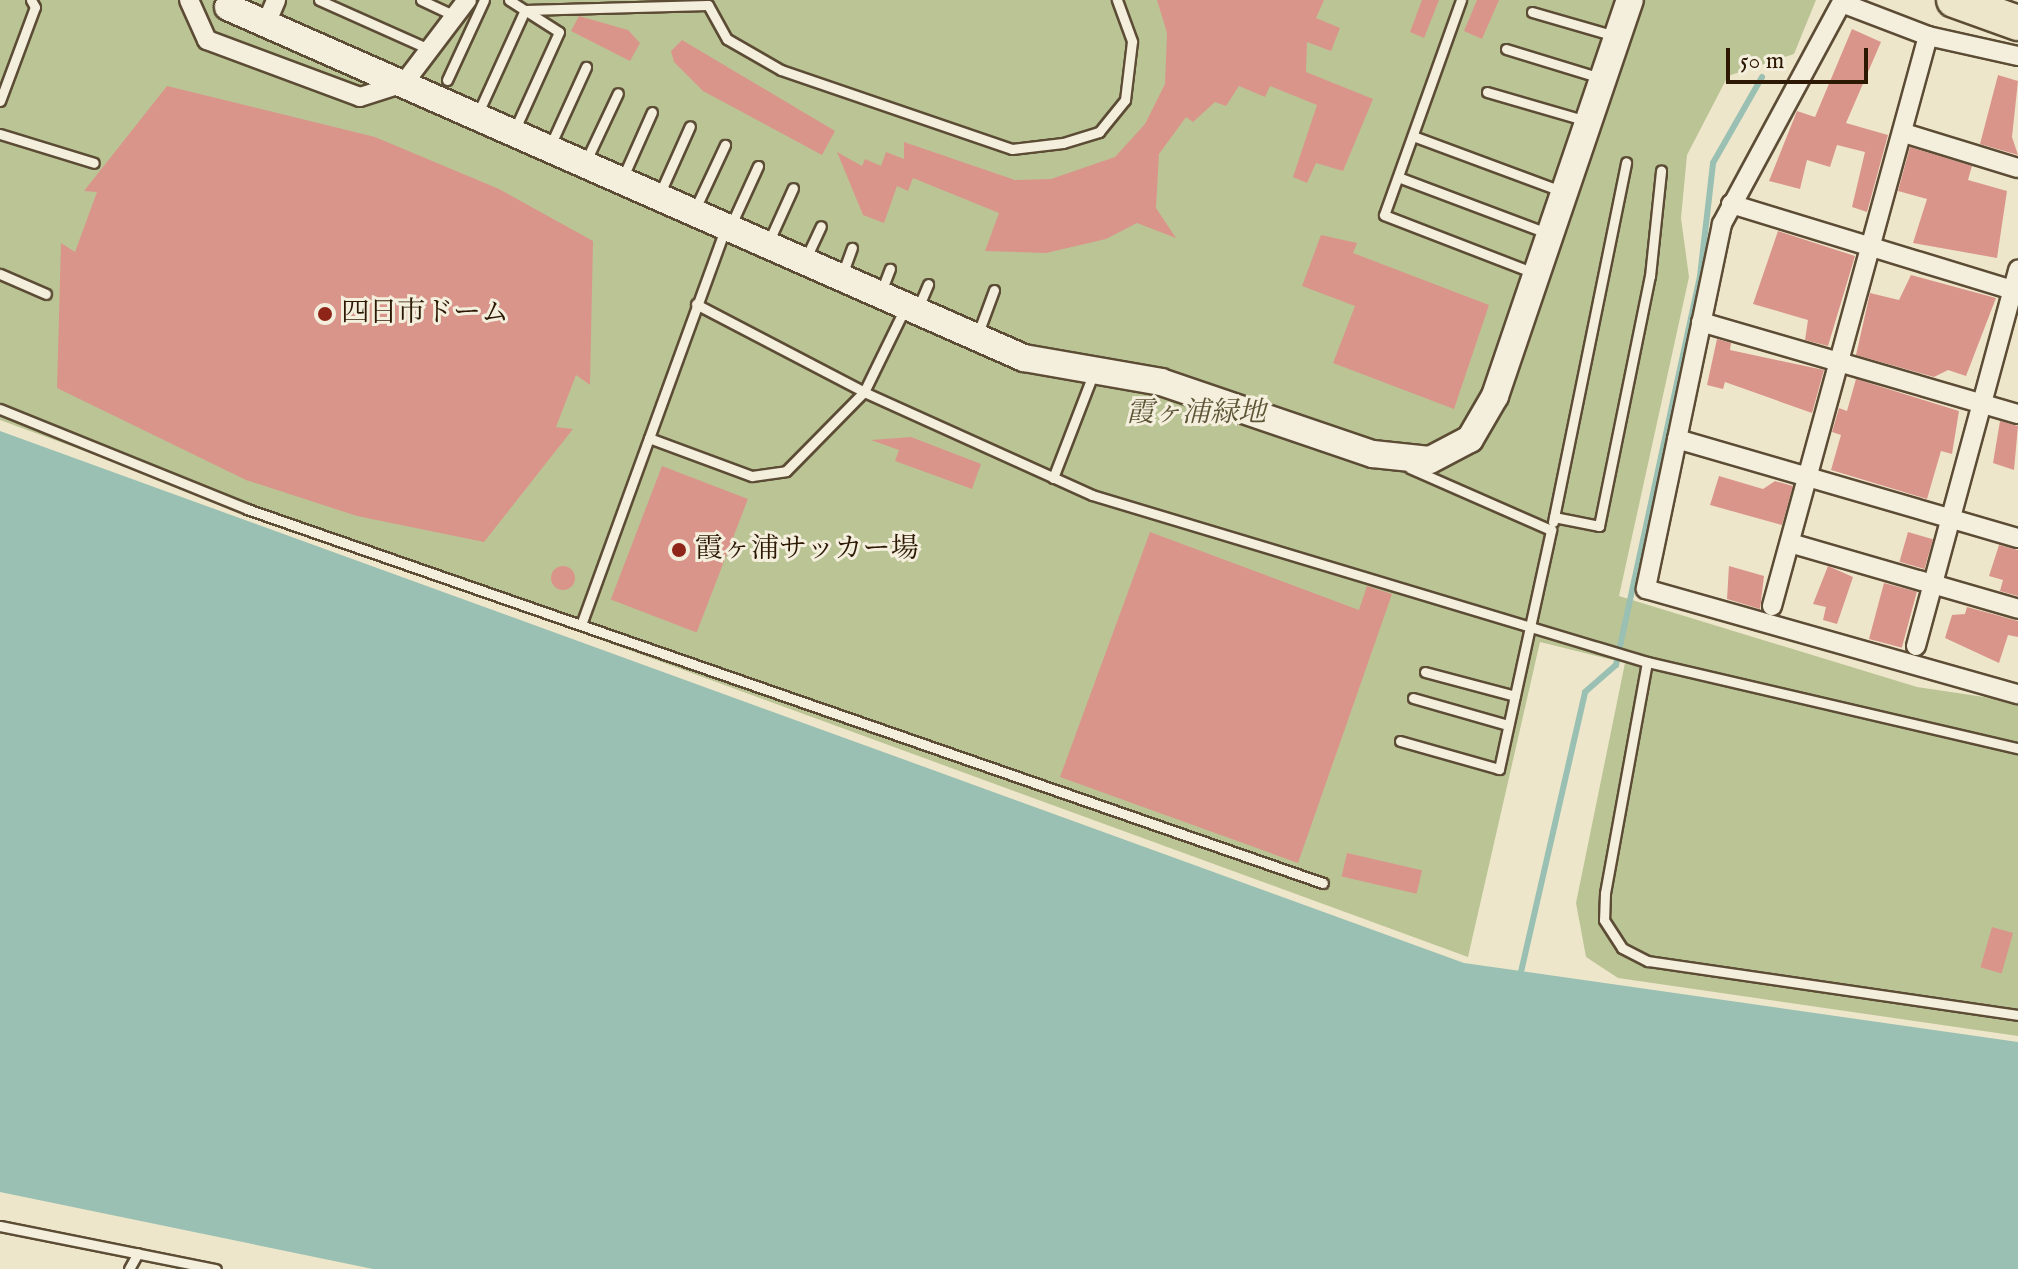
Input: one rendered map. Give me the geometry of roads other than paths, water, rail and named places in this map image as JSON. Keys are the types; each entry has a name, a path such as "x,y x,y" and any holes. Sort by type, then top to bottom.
{"highway":[{"path":"1954,0 2018,23"}],"street":[{"path":"189,0 207,40 360,97 404,83 467,0"},
{"path":"266,24 276,0"},
{"path":"221,4 514,132 878,299 976,339 1094,372 1161,382 1385,457 1430,460 1470,439 1495,396 1541,275 1630,0"},
{"path":"2018,56 1928,36 1842,1 1731,204 1701,322 1646,589 2018,694"},
{"path":"1772,606 1904,133 1928,36"},
{"path":"1904,133 2018,168"},
{"path":"1731,204 2015,291"},
{"path":"1916,646 2015,291 2018,270"},
{"path":"1701,322 2018,414"},
{"path":"1677,439 2018,538"},
{"path":"1790,543 2018,609"}],"lane":[{"path":"0,101 35,7 31,0"},
{"path":"319,0 431,49"},
{"path":"421,0 456,16"},
{"path":"447,80 484,0"},
{"path":"509,0 559,32 514,132"},
{"path":"525,10 708,2 727,39 781,70 1012,149 1099,132 1125,100 1132,41 1117,0"},
{"path":"1461,0 1384,215 1541,275"},
{"path":"476,115 525,10"},
{"path":"1532,12 1618,37"},
{"path":"1506,49 1605,78"},
{"path":"548,149 586,67"},
{"path":"1487,92 1590,122"},
{"path":"584,166 618,93"},
{"path":"620,183 652,112"},
{"path":"657,200 690,126"},
{"path":"0,134 94,163"},
{"path":"1413,136 1567,193"},
{"path":"692,216 725,145"},
{"path":"1400,741 1499,769 1515,696 1535,627 1551,530 1626,162"},
{"path":"582,622 696,304 726,231 758,166"},
{"path":"1554,517 1599,526 1650,276 1661,171"},
{"path":"1398,177 1554,236"},
{"path":"766,248 793,188"},
{"path":"803,265 821,226"},
{"path":"839,281 852,248"},
{"path":"878,299 890,269"},
{"path":"0,274 46,294"},
{"path":"649,438 752,476 772,476 786,471 864,392 928,284"},
{"path":"976,339 994,290"},
{"path":"696,304 864,392 1053,478 1647,662 2018,748"},
{"path":"1053,478 1094,372"},
{"path":"0,409 247,509 582,622 1323,883"},
{"path":"1385,457 1551,530"},
{"path":"1647,662 1605,893 1604,920 1622,948 1648,961 2018,1015"},
{"path":"1425,672 1515,696"},
{"path":"1413,698 1508,725"},
{"path":"0,1226 216,1269"},
{"path":"129,1269 138,1253"}],"water":[{"path":"0,431 1464,963 2018,1042 2018,1269 373,1269 0,1192"}],"waterway":[{"path":"1521,972 1585,692 1616,665 1700,276 1713,163 1762,77"}],"place":[{"name":"四日市ドーム","path":"325,314"},
{"name":"霞ヶ浦サッカー場","path":"679,550"}],"park label":[{"name":"霞ヶ浦緑地","path":"1196,414"}]}
